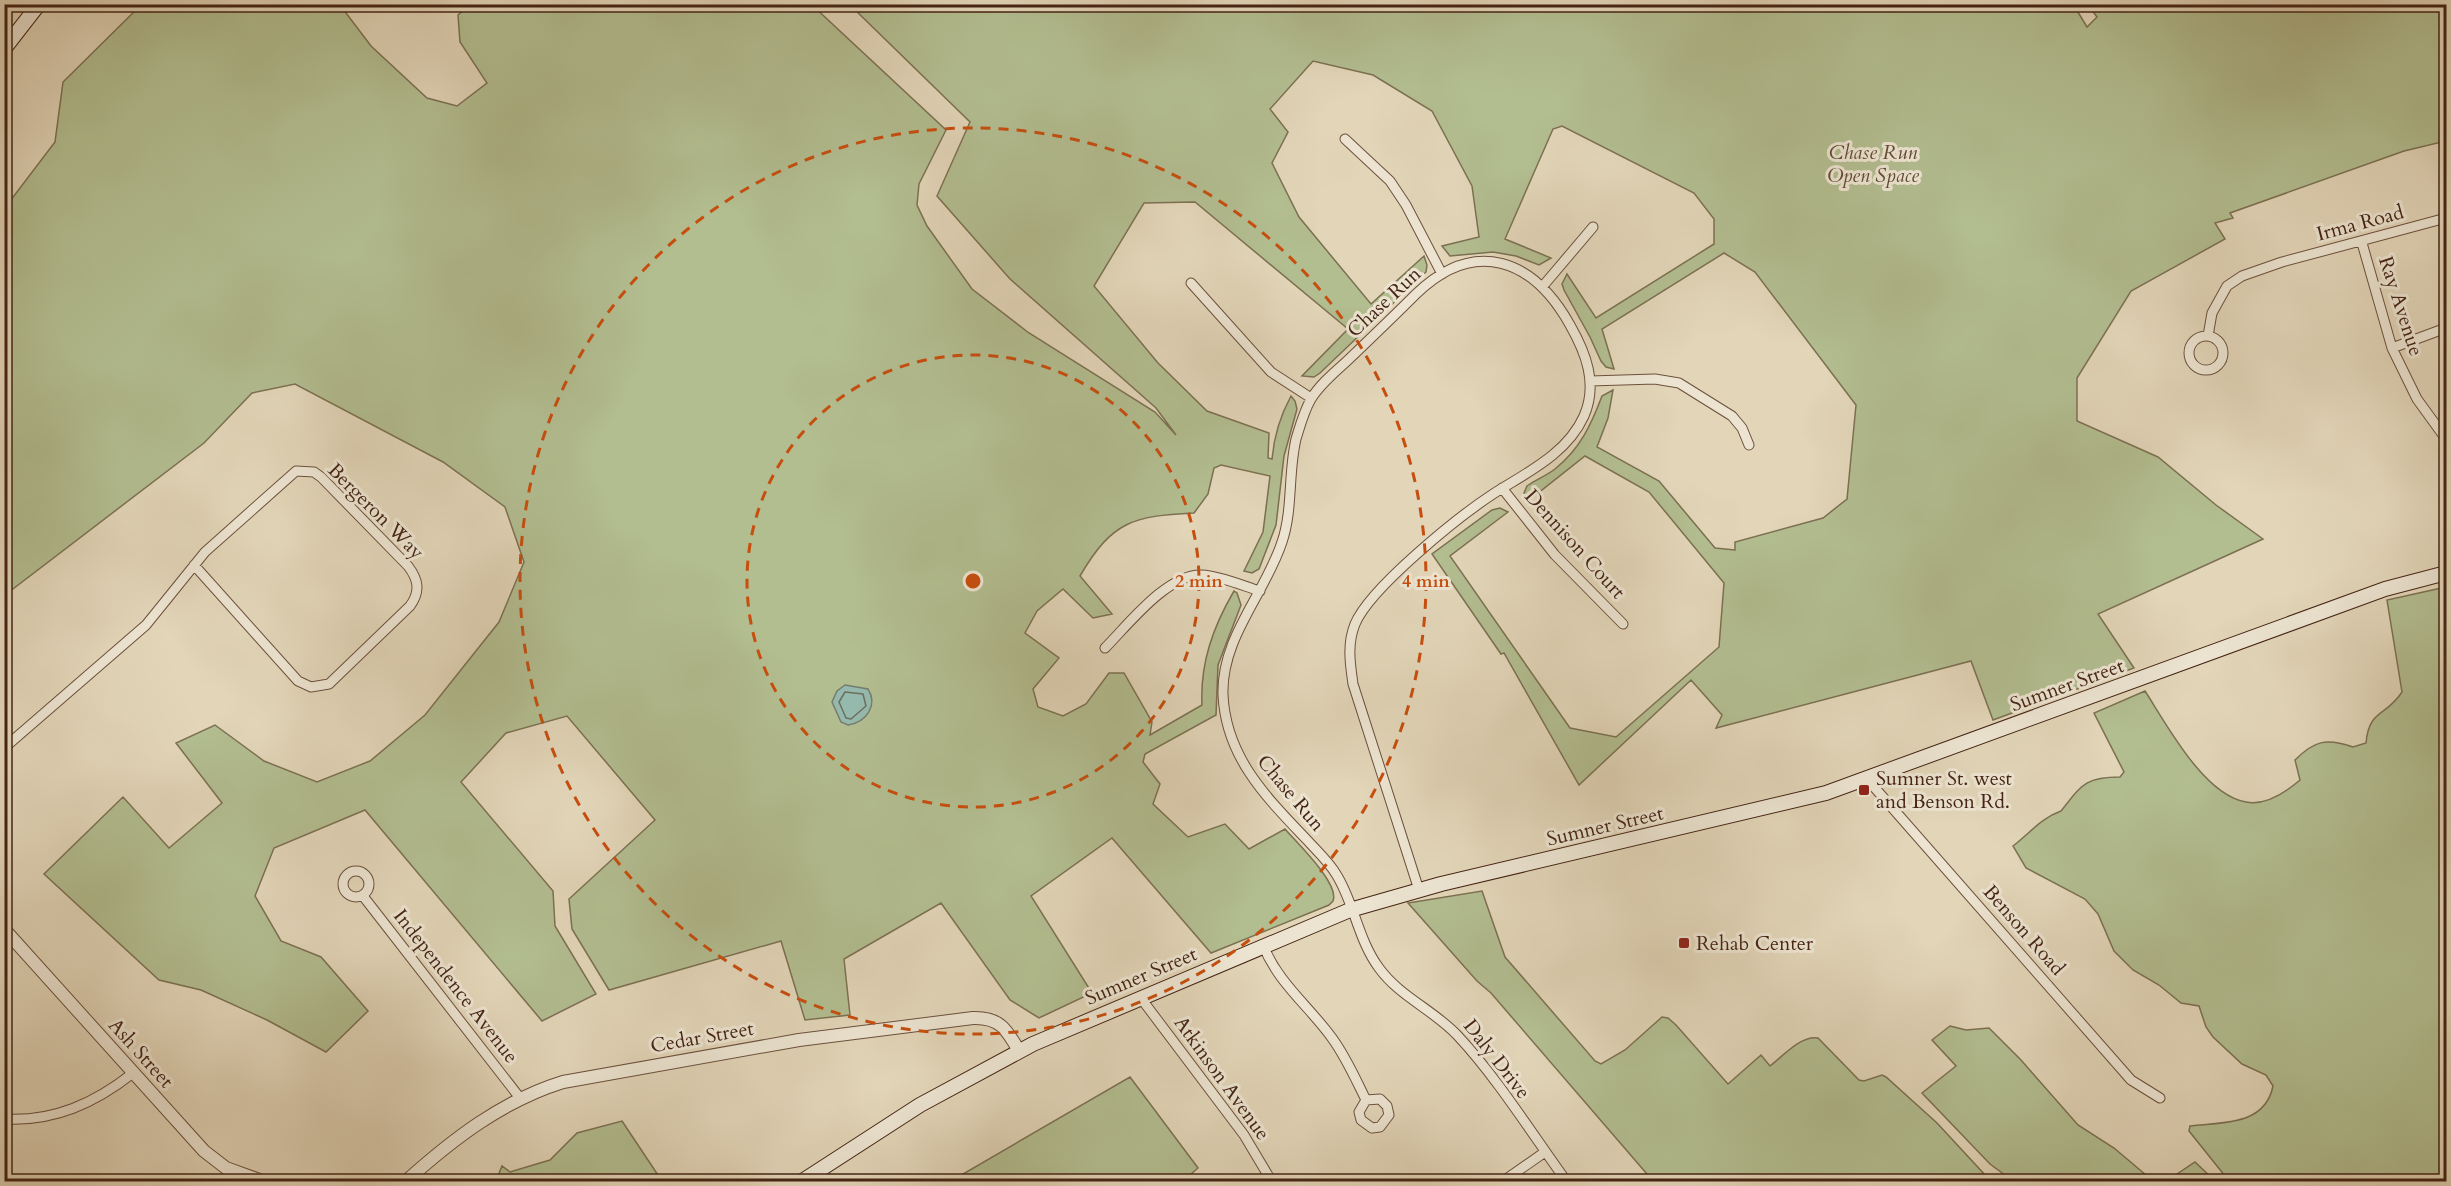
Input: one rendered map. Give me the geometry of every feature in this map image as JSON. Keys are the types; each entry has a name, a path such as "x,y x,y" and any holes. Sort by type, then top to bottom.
{"main road":[{"path":"4,49 39,4"},
{"name":"Sumner Street","path":"801,1182 920,1105 1019,1052 1140,997 1350,910 1419,890 1783,804 1867,779 2385,589 2446,573"}],"street":[{"path":"1345,139 1381,171 1398,191 1442,274"},
{"name":"Irma Road","path":"2208,336 2212,313 2227,286 2242,276 2282,262 2362,243 2446,218"},
{"path":"1543,286 1593,227"},
{"name":"Ray Avenue","path":"2362,243 2392,348 2417,399 2446,439"},
{"name":"Chase Run","path":"1350,910 1336,873 1251,777 1238,756 1230,734 1223,698 1225,670 1232,646 1284,537 1296,441 1311,398 1427,283 1442,274 1477,262 1496,262 1524,272 1543,286 1557,303 1577,337 1587,361 1590,381 1584,414 1572,435 1550,457 1502,488 1428,544 1361,612 1350,641 1353,684 1419,890"},
{"path":"1191,283 1271,372 1311,398"},
{"path":"2392,348 2416,336 2446,328"},
{"path":"1590,381 1655,378 1679,383 1732,416 1742,428 1749,445"},
{"name":"Bergeron Way","path":"4,748 146,625 194,565 289,476 305,470 321,477 416,577 418,589 410,606 336,677 321,687 311,687 298,681 194,565"},
{"name":"Dennison Court","path":"1502,488 1555,555 1623,624"},
{"path":"1105,648 1172,583 1188,576 1202,575 1260,591"},
{"name":"Benson Road","path":"1867,779 2131,1080 2160,1098"},
{"name":"Independence Avenue","path":"363,896 520,1098"},
{"name":"Daly Drive","path":"1350,910 1371,957 1382,972 1396,988 1458,1036 1567,1182"},
{"name":"Ash Street","path":"4,929 216,1162 265,1182"},
{"path":"1263,945 1274,969 1333,1039 1366,1100"},
{"name":"Atkinson Avenue","path":"1140,997 1244,1135 1272,1182"},
{"name":"Cedar Street","path":"405,1182 481,1120 520,1098 563,1082 740,1049 973,1018 986,1018 1002,1024 1019,1052"},
{"path":"4,1119 40,1119 65,1113 110,1090 133,1073"},
{"path":"1502,1182 1545,1152"}],"green space":[{"name":"Chase Run Open Space","path":"2073,4 2087,27 2097,17 2088,5 2446,5 2446,141 2404,151 2230,213 2233,218 2215,223 2225,239 2131,291 2077,378 2077,421 2158,457 2216,505 2263,539 2098,614 2134,668 1993,720 1971,661 1716,728 1722,715 1691,680 1579,785 1504,653 1501,654 1432,554 1492,510 1500,508 1508,512 1450,556 1570,728 1616,737 1719,647 1724,583 1649,492 1585,456 1528,501 1524,493 1527,486 1564,461 1578,445 1589,427 1602,396 1613,390 1608,418 1597,447 1659,481 1715,548 1735,550 1735,542 1823,518 1847,499 1856,405 1755,272 1724,253 1602,329 1614,369 1606,367 1564,290 1562,284 1567,274 1596,318 1714,244 1714,219 1694,193 1562,126 1553,129 1505,239 1551,258 1539,265 1516,256 1493,252 1450,256 1442,246 1479,237 1472,186 1432,111 1373,75 1313,61 1270,109 1288,132 1272,163 1299,217 1371,304 1424,256 1427,265 1426,272 1320,373 1314,377 1302,376 1348,329 1195,202 1144,203 1094,286 1158,363 1207,411 1269,433 1268,458 1272,459 1278,426 1291,396 1295,401 1297,409 1284,456 1276,525 1259,569 1252,573 1244,571 1263,532 1270,476 1221,465 1214,468 1208,494 1194,513 1155,516 1126,525 1103,543 1092,558 1080,576 1112,614 1093,618 1063,589 1037,611 1025,633 1059,658 1033,689 1038,707 1063,716 1086,704 1109,673 1124,673 1152,722 1150,735 1202,705 1203,675 1209,646 1234,591 1237,593 1241,605 1218,665 1216,715 1145,754 1143,762 1160,784 1153,804 1188,837 1225,824 1249,849 1285,829 1324,874 1333,894 1333,901 1329,905 1211,953 1112,838 1031,896 1092,993 1039,1018 1010,1000 941,903 844,959 850,1015 805,1020 781,941 609,990 572,929 569,899 655,820 567,716 506,733 461,782 553,891 555,926 596,994 542,1021 365,810 274,848 255,896 281,941 321,957 368,1011 326,1052 267,1020 201,990 159,980 44,874 123,797 169,848 222,803 176,743 215,725 264,761 317,782 370,761 425,715 499,622 524,562 505,507 443,462 295,384 252,393 204,443 5,595 4,209 55,142 63,82 141,5 340,5 371,46 427,98 457,106 487,83 460,42 458,15 469,5 812,5 946,130 919,184 917,205 927,226 972,289 1029,333 1155,412 1176,435 1156,408 1010,279 937,196 970,122 850,5"},
{"path":"2446,587 2446,1181 2229,1181 2189,1131 2190,1126 2240,1120 2261,1109 2273,1086 2266,1075 2242,1064 2213,1037 2206,1027 2199,1006 2181,1003 2159,985 2133,970 2114,951 2098,914 2085,899 2026,868 2013,846 2042,822 2061,811 2084,785 2098,779 2120,777 2124,772 2094,713 2145,691 2201,773 2231,797 2246,802 2268,800 2300,780 2295,760 2315,745 2336,742 2353,747 2366,743 2374,719 2402,692 2387,600"},
{"path":"1482,891 1505,957 1595,1061 1601,1064 1625,1050 1662,1017 1668,1018 1676,1025 1728,1084 1761,1055 1770,1066 1799,1043 1818,1038 1859,1080 1864,1081 1882,1075 1886,1077 1937,1123 1986,1176 1979,1182 1653,1181 1491,993 1477,981 1408,903"},
{"path":"1950,1026 1966,1030 1989,1028 2021,1060 2078,1125 2114,1148 2153,1181 2013,1181 1990,1164 1922,1093 1956,1066 1932,1040"},
{"path":"1130,1077 1198,1168 1183,1181 951,1181"},
{"path":"622,1121 662,1181 496,1181 502,1166 510,1172 550,1160 577,1133"},
{"path":"2195,1162 2215,1181 2163,1181 2168,1180"}],"water":[{"path":"845,685 868,689 872,701 865,717 848,725 841,722 832,702 837,691"}],"place":[{"name":"Sumner St. west and Benson Rd.","path":"1864,790"},
{"name":"Rehab Center","path":"1684,943"}]}
